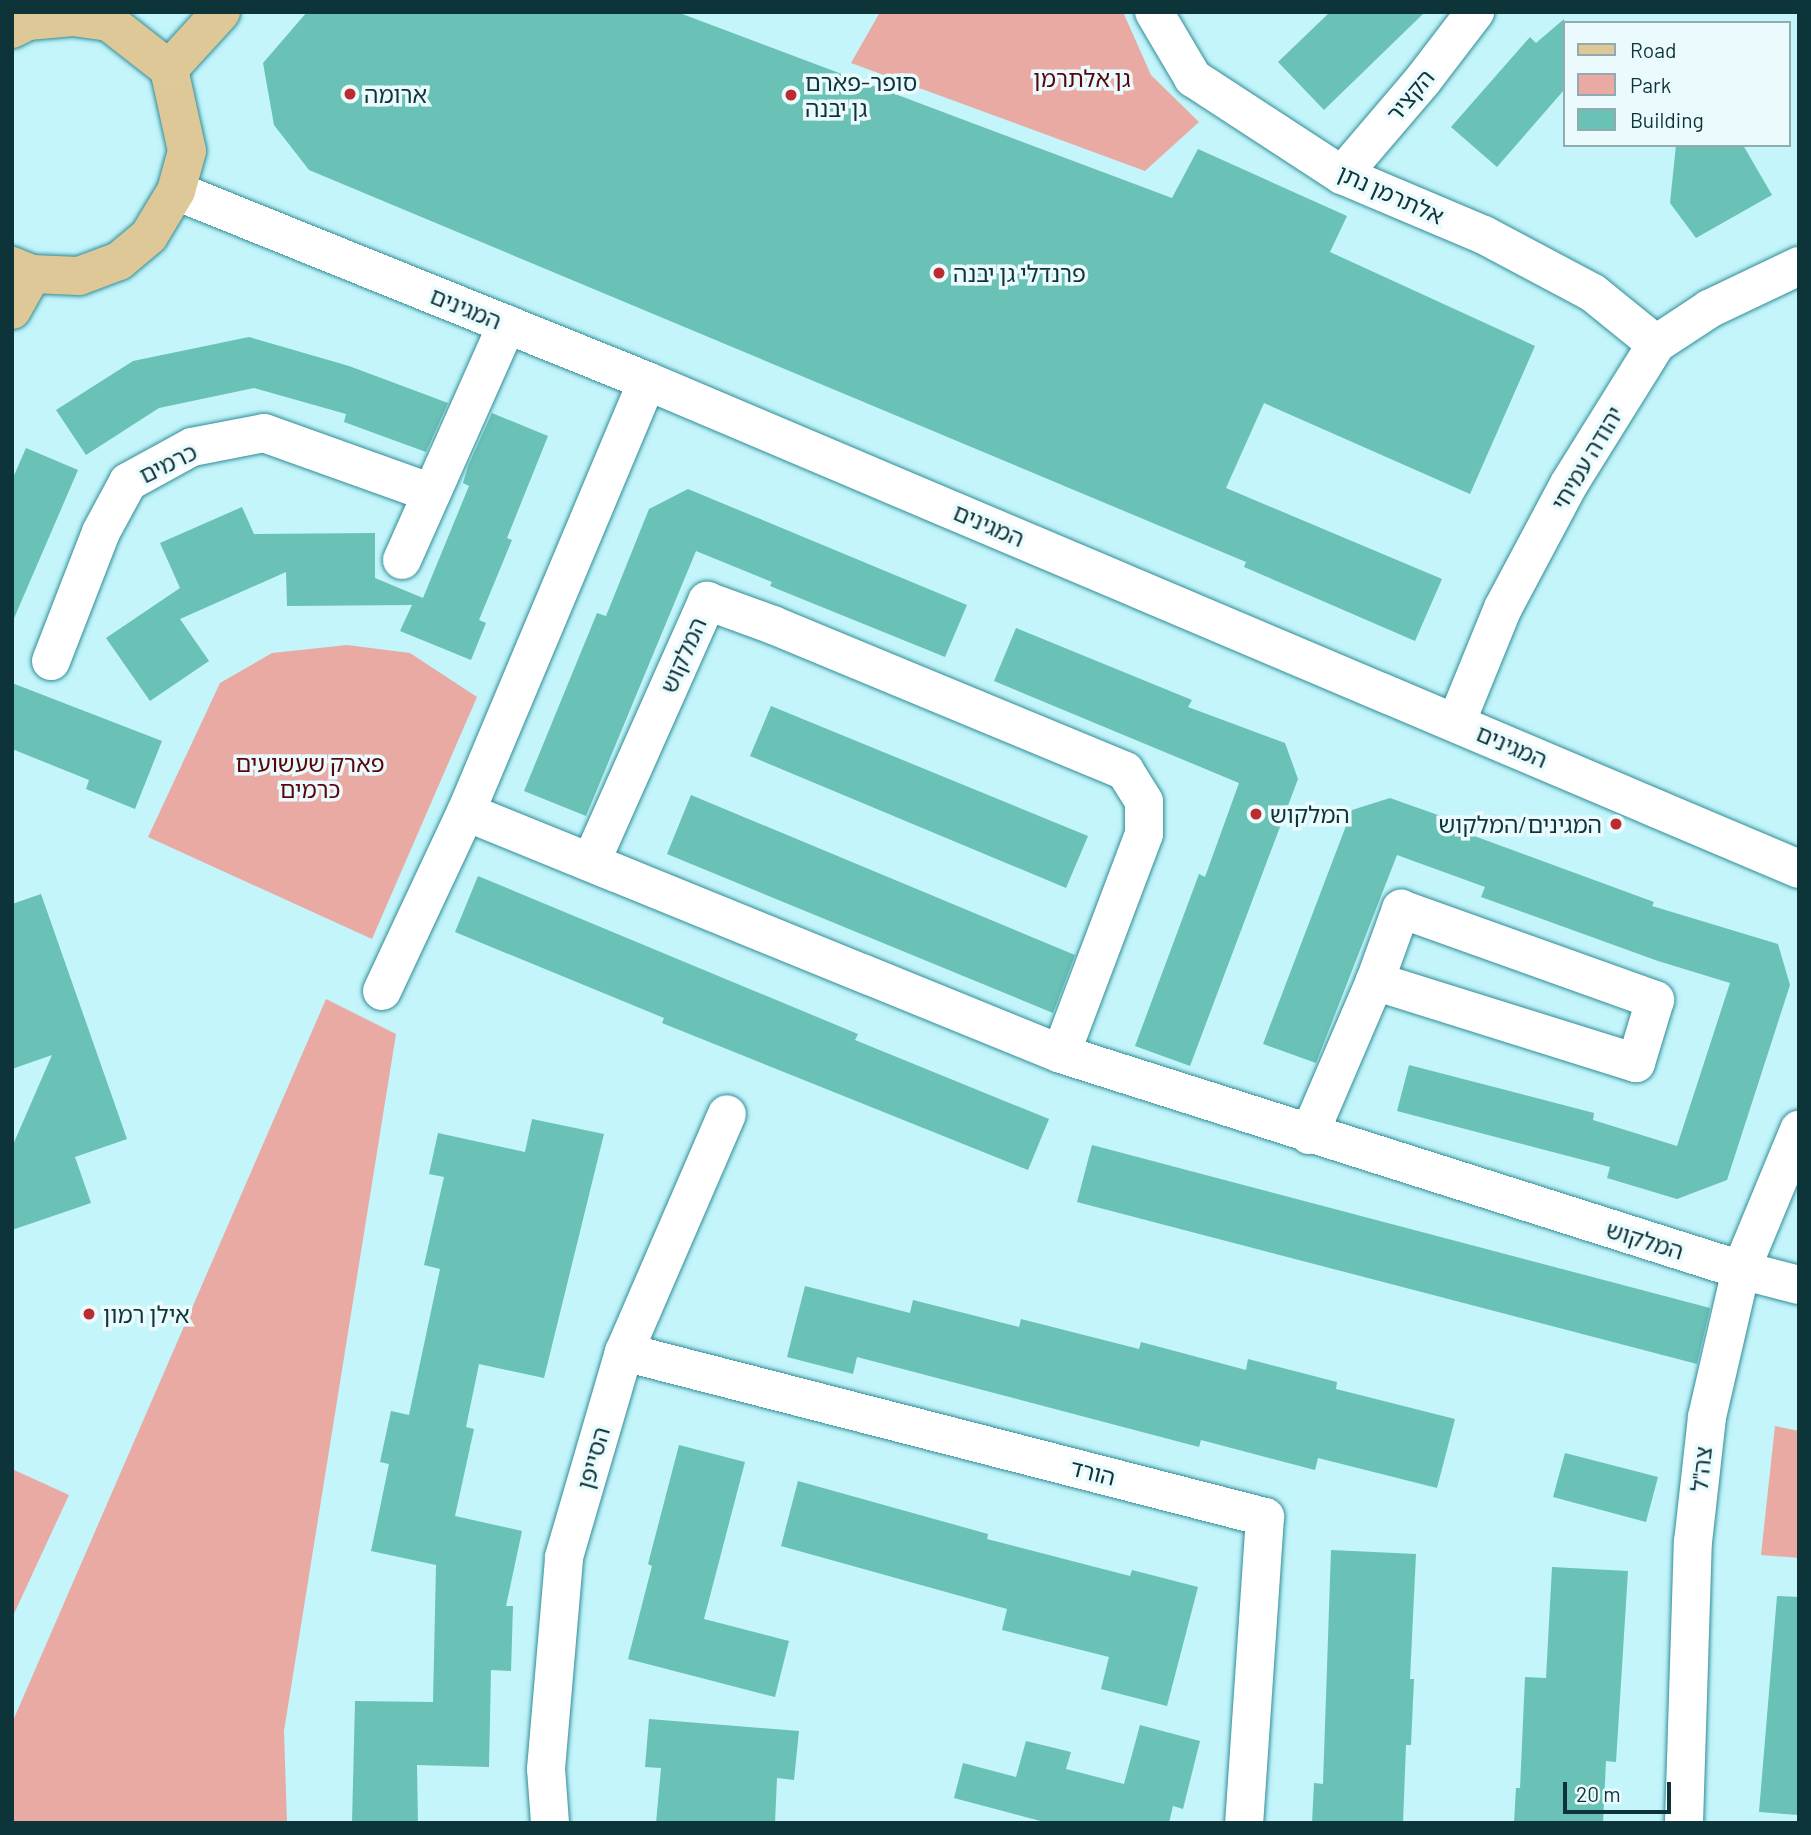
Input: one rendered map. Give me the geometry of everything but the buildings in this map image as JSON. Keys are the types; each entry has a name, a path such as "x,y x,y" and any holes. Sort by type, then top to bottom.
{"main road":[{"path":"169,69 221,12"},
{"path":"12,29 28,21 114,17 169,69 187,151 176,191 149,236 119,261 79,276 22,270 12,310"}],"street":[{"name":"אלתרמן נתן","path":"1154,12 1193,78 1342,175 1484,235 1593,293 1656,344"},
{"name":"הקציר","path":"1342,175 1423,80 1475,12"},
{"name":"המגינים","path":"176,191 647,381 1799,869"},
{"name":"יהודה עמיחי","path":"1456,723 1503,608 1529,558 1569,484 1656,344 1709,309 1799,266"},
{"path":"402,560 507,324"},
{"path":"382,991 466,812 647,381"},
{"name":"כרמים","path":"51,661 101,532 128,482 192,447 264,433 432,493"},
{"name":"המלקוש","path":"591,862 707,601 773,625 1125,771 1144,802 1144,834 1061,1054"},
{"name":"המלקוש","path":"466,812 1061,1054 1308,1135 1741,1270 1799,1285"},
{"path":"1308,1135 1375,981 1401,909 1655,1000 1636,1063 1375,981"},
{"name":"הסייפן","path":"550,1823 546,1769 564,1557 624,1352 727,1114"},
{"name":"צה\"ל","path":"1684,1823 1693,1542 1707,1417 1741,1270 1799,1130"},
{"name":"הורד","path":"624,1352 1265,1517 1244,1823"}],"green space":[{"name":"גן אלתרמן","path":"880,12 1123,12 1151,75 1199,122 1145,171 851,63"},
{"name":"פארק שעשועים כרמים","path":"347,645 410,653 477,697 372,939 148,837 220,683 272,653"},
{"path":"326,999 396,1034 284,1731 287,1823 12,1823 12,1723"},
{"path":"1775,1426 1799,1431 1799,1558 1761,1555"},
{"path":"12,1469 69,1495 12,1618"}],"place":[{"name":"ארומה","path":"350,94"},
{"name":"סופר-פארם גן יבנה","path":"791,95"},
{"name":"פרנדלי גן יבנה","path":"939,273"},
{"name":"המלקוש","path":"1256,814"},
{"name":"המגינים/המלקוש","path":"1616,824"},
{"name":"אילן רמון","path":"89,1314"}]}
